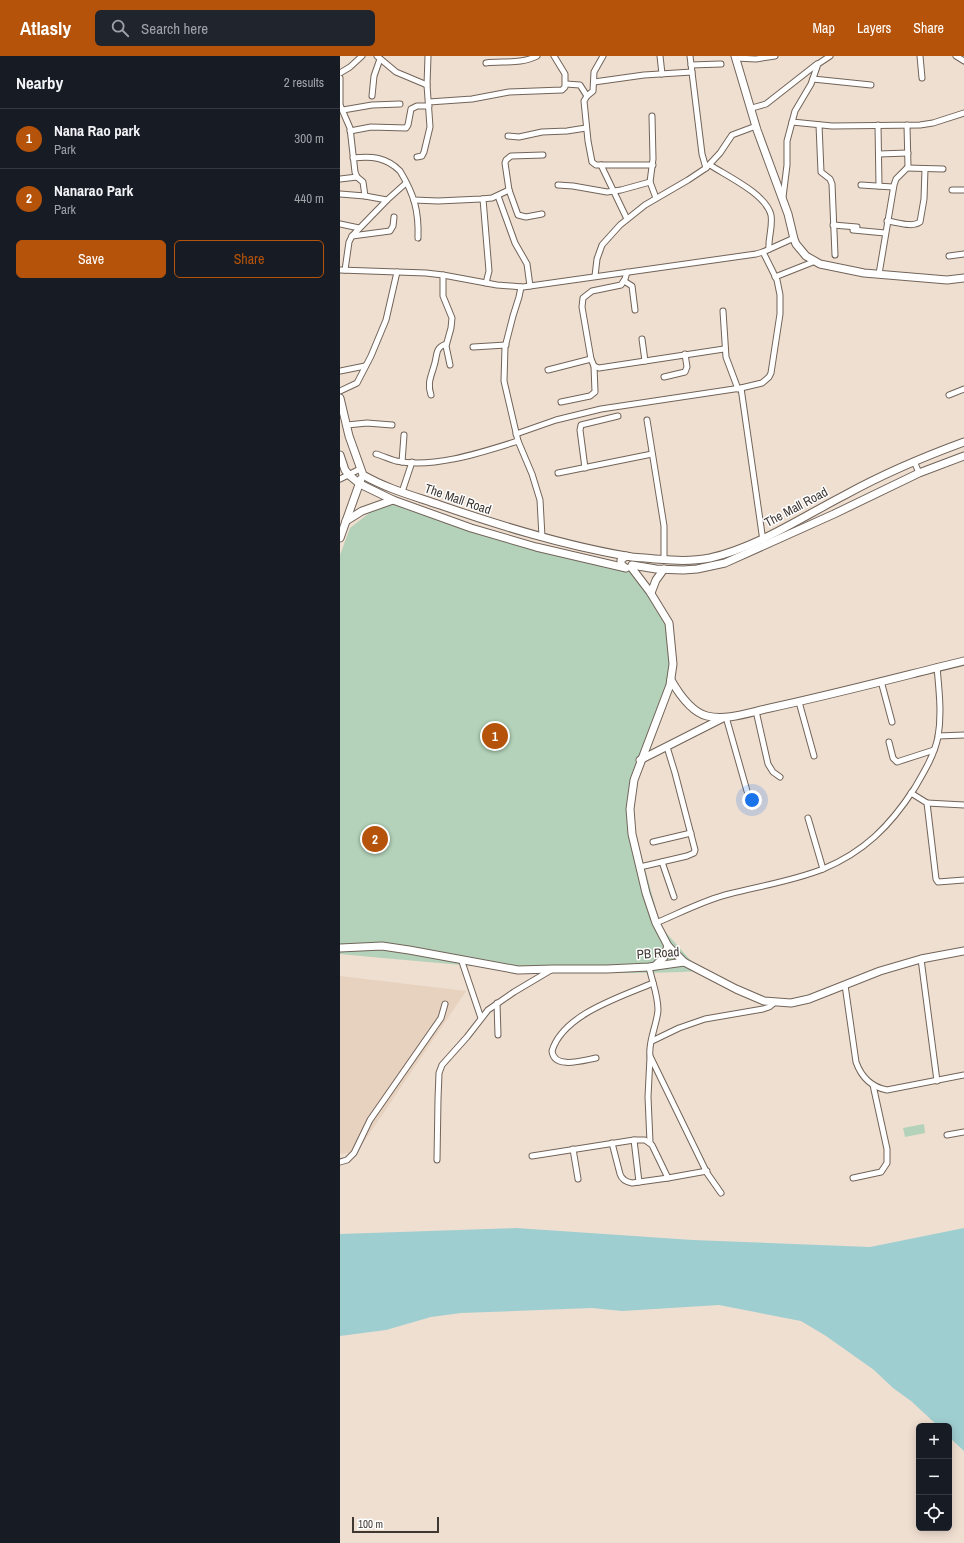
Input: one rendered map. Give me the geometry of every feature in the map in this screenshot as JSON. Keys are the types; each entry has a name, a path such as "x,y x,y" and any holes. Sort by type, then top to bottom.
{"street":[{"path":"340,73 350,67 362,56"},
{"path":"417,157 424,154 430,132 428,56"},
{"path":"486,63 529,60 537,56"},
{"path":"350,131 371,127 406,128 411,109 416,106 472,99 509,92 558,91 564,89 566,84 565,74 554,56"},
{"path":"603,56 594,72 593,91 586,96 584,101 590,159 593,164 601,165 653,165"},
{"path":"660,56 662,74"},
{"path":"690,56 702,154 708,167 749,189 766,206 771,215 772,221 768,241 769,250"},
{"path":"775,56 759,59 736,57 756,126 783,198 794,238 801,250 813,262 831,267 879,274 947,280 964,278"},
{"path":"752,108 766,104 830,56"},
{"path":"920,56 922,78"},
{"path":"956,56 964,62"},
{"path":"372,96 374,76 379,57 396,72 428,85"},
{"path":"691,65 721,64"},
{"path":"783,198 787,165 787,141 796,111 818,64"},
{"path":"594,82 633,76 692,72"},
{"path":"812,79 872,85"},
{"path":"340,80 340,104 350,131 355,172 357,177 363,182 365,196"},
{"path":"566,84 580,85 586,96"},
{"path":"343,110 372,105 400,104"},
{"path":"792,122 832,126 907,125 933,123 964,113"},
{"path":"652,116 653,165 650,182 656,198"},
{"path":"819,125 821,172 830,178 832,184 835,255"},
{"path":"878,125 878,186"},
{"path":"879,274 893,188 896,180 908,168 907,125"},
{"path":"595,276 597,259 602,245 608,237 627,219 656,198 708,167 732,135 756,126"},
{"path":"508,136 519,137 542,132 567,132 586,128"},
{"path":"879,154 908,153"},
{"path":"542,214 526,217 518,215 509,190 505,163 511,156 543,155"},
{"path":"353,158 373,156 381,159 400,171 414,200 418,214 418,238"},
{"path":"601,165 627,219"},
{"path":"908,168 943,169"},
{"path":"887,220 912,225 920,222 924,199 925,169"},
{"path":"340,179 357,177"},
{"path":"558,185 607,192 650,182"},
{"path":"406,184 387,200 352,236 349,242 343,270 443,275 486,283 521,287 763,252 794,238"},
{"path":"861,185 893,188"},
{"path":"414,200 438,201 483,199 498,196 509,190"},
{"path":"952,190 964,190"},
{"path":"340,194 387,200"},
{"path":"498,196 511,231 527,264 530,286"},
{"path":"483,199 489,271 486,283"},
{"path":"352,236 390,231 393,226 394,217"},
{"path":"340,224 359,228"},
{"path":"833,225 885,233"},
{"path":"516,434 556,420 601,409 739,388 762,383 771,373 781,302 779,287 763,252"},
{"path":"949,256 964,254"},
{"path":"775,277 813,262"},
{"path":"340,390 357,383 373,352 386,320 397,272"},
{"path":"561,402 590,396 595,392 594,366 591,359 582,307 583,298 592,291 618,286 624,280 626,272"},
{"path":"443,275 443,296 452,318 446,344 447,359 450,365"},
{"path":"624,280 632,286 635,310"},
{"path":"521,287 506,345 504,381 518,441 532,474 540,500 542,537"},
{"path":"723,311 724,348 727,362 739,388 764,546"},
{"path":"642,339 645,361"},
{"path":"431,395 429,387 430,378 438,350 441,346 446,344"},
{"path":"473,347 506,345"},
{"path":"594,366 599,368 724,348"},
{"path":"664,376 685,372 687,367 685,354"},
{"path":"548,370 591,359"},
{"path":"340,371 365,366"},
{"path":"949,395 964,389"},
{"path":"340,398 361,472 360,484 340,538"},
{"path":"585,468 580,430 581,425 618,416"},
{"path":"647,420 664,526 664,559"},
{"path":"347,425 367,423 392,425"},
{"path":"402,462 404,435"},
{"path":"376,454 402,462 448,460 518,441"},
{"name":"The Mall Road","path":"361,472 380,485 482,520 629,562 664,559 694,560 709,558 730,552 763,538 846,494 914,461 964,442"},
{"path":"558,473 652,454"},
{"name":"The Mall Road","path":"340,455 345,470 360,484 393,500 471,528 536,547 664,569 690,569 725,563 919,473 964,456"},
{"path":"914,461 919,473"},
{"path":"402,492 412,462"},
{"path":"340,479 361,472"},
{"path":"346,521 362,511 393,500"},
{"path":"629,562 671,627 673,664 671,680 640,760 632,787 630,809 632,834 656,923 668,946 684,962"},
{"path":"651,594 656,580 664,569"},
{"path":"671,680 680,695 698,712 705,716 725,717 799,702 964,661"},
{"path":"656,923 728,894 823,869 860,849 876,837 894,816 924,774 934,750 938,736 940,714 937,667"},
{"path":"881,682 892,722"},
{"path":"799,702 814,756"},
{"path":"756,711 768,764 773,772 780,777"},
{"path":"640,760 725,717"},
{"path":"725,717 747,791"},
{"path":"938,736 964,735"},
{"path":"889,742 893,758 897,762 934,750"},
{"path":"640,867 694,853 695,846 667,747"},
{"path":"911,793 927,802 964,805"},
{"path":"927,802 936,879 938,882 943,883 964,880"},
{"path":"808,818 823,869"},
{"path":"653,842 691,833"},
{"path":"662,862 674,897"},
{"name":"PB Road","path":"340,948 382,946 518,970 607,969 684,962 736,989 764,1001 774,1003 791,1003 809,999 880,971 921,959 964,951"},
{"path":"668,946 664,957 652,966 653,983 658,1009 650,1051 648,1097 650,1142 668,1178"},
{"path":"921,959 937,1081"},
{"path":"461,960 481,1018"},
{"path":"438,1160 438,1082 439,1072 444,1060 467,1037 481,1018 497,1003 553,969"},
{"path":"596,1058 563,1062 557,1061 554,1058 552,1051 562,1033 580,1017 653,983"},
{"path":"845,985 856,1062 862,1075 873,1085 886,1090 964,1075"},
{"path":"497,1003 498,1035"},
{"path":"652,1041 679,1028 699,1021 763,1009 774,1003"},
{"path":"340,1162 348,1160 354,1153 370,1120 441,1018 445,1004"},
{"path":"650,1056 707,1172 721,1193"},
{"path":"853,1178 881,1172 887,1163 887,1149 873,1085"},
{"path":"947,1135 964,1132"},
{"path":"532,1156 634,1140 646,1140 650,1142"},
{"path":"634,1140 639,1182"},
{"path":"612,1143 622,1178 628,1182 639,1182 707,1172"},
{"path":"573,1149 578,1179"}],"shaded area":[{"path":"340,976 466,991 357,1152 340,1154"}],"green space":[{"path":"394,504 629,569 651,594 670,631 673,667 633,781 632,822 661,927 700,971 655,973 565,972 340,954 340,555 350,528 372,511"},
{"path":"924,1124 925,1133 905,1137 903,1128"}],"water":[{"path":"516,1228 693,1240 870,1247 964,1228 964,1451 952,1440 952,1423 935,1423 874,1370 826,1336 801,1321 719,1305 622,1311 592,1308 461,1313 431,1317 386,1330 340,1336 340,1234"}],"place":[{"name":"Nana Rao park","path":"495,736"},
{"name":"Nanarao Park","path":"375,839"}]}
